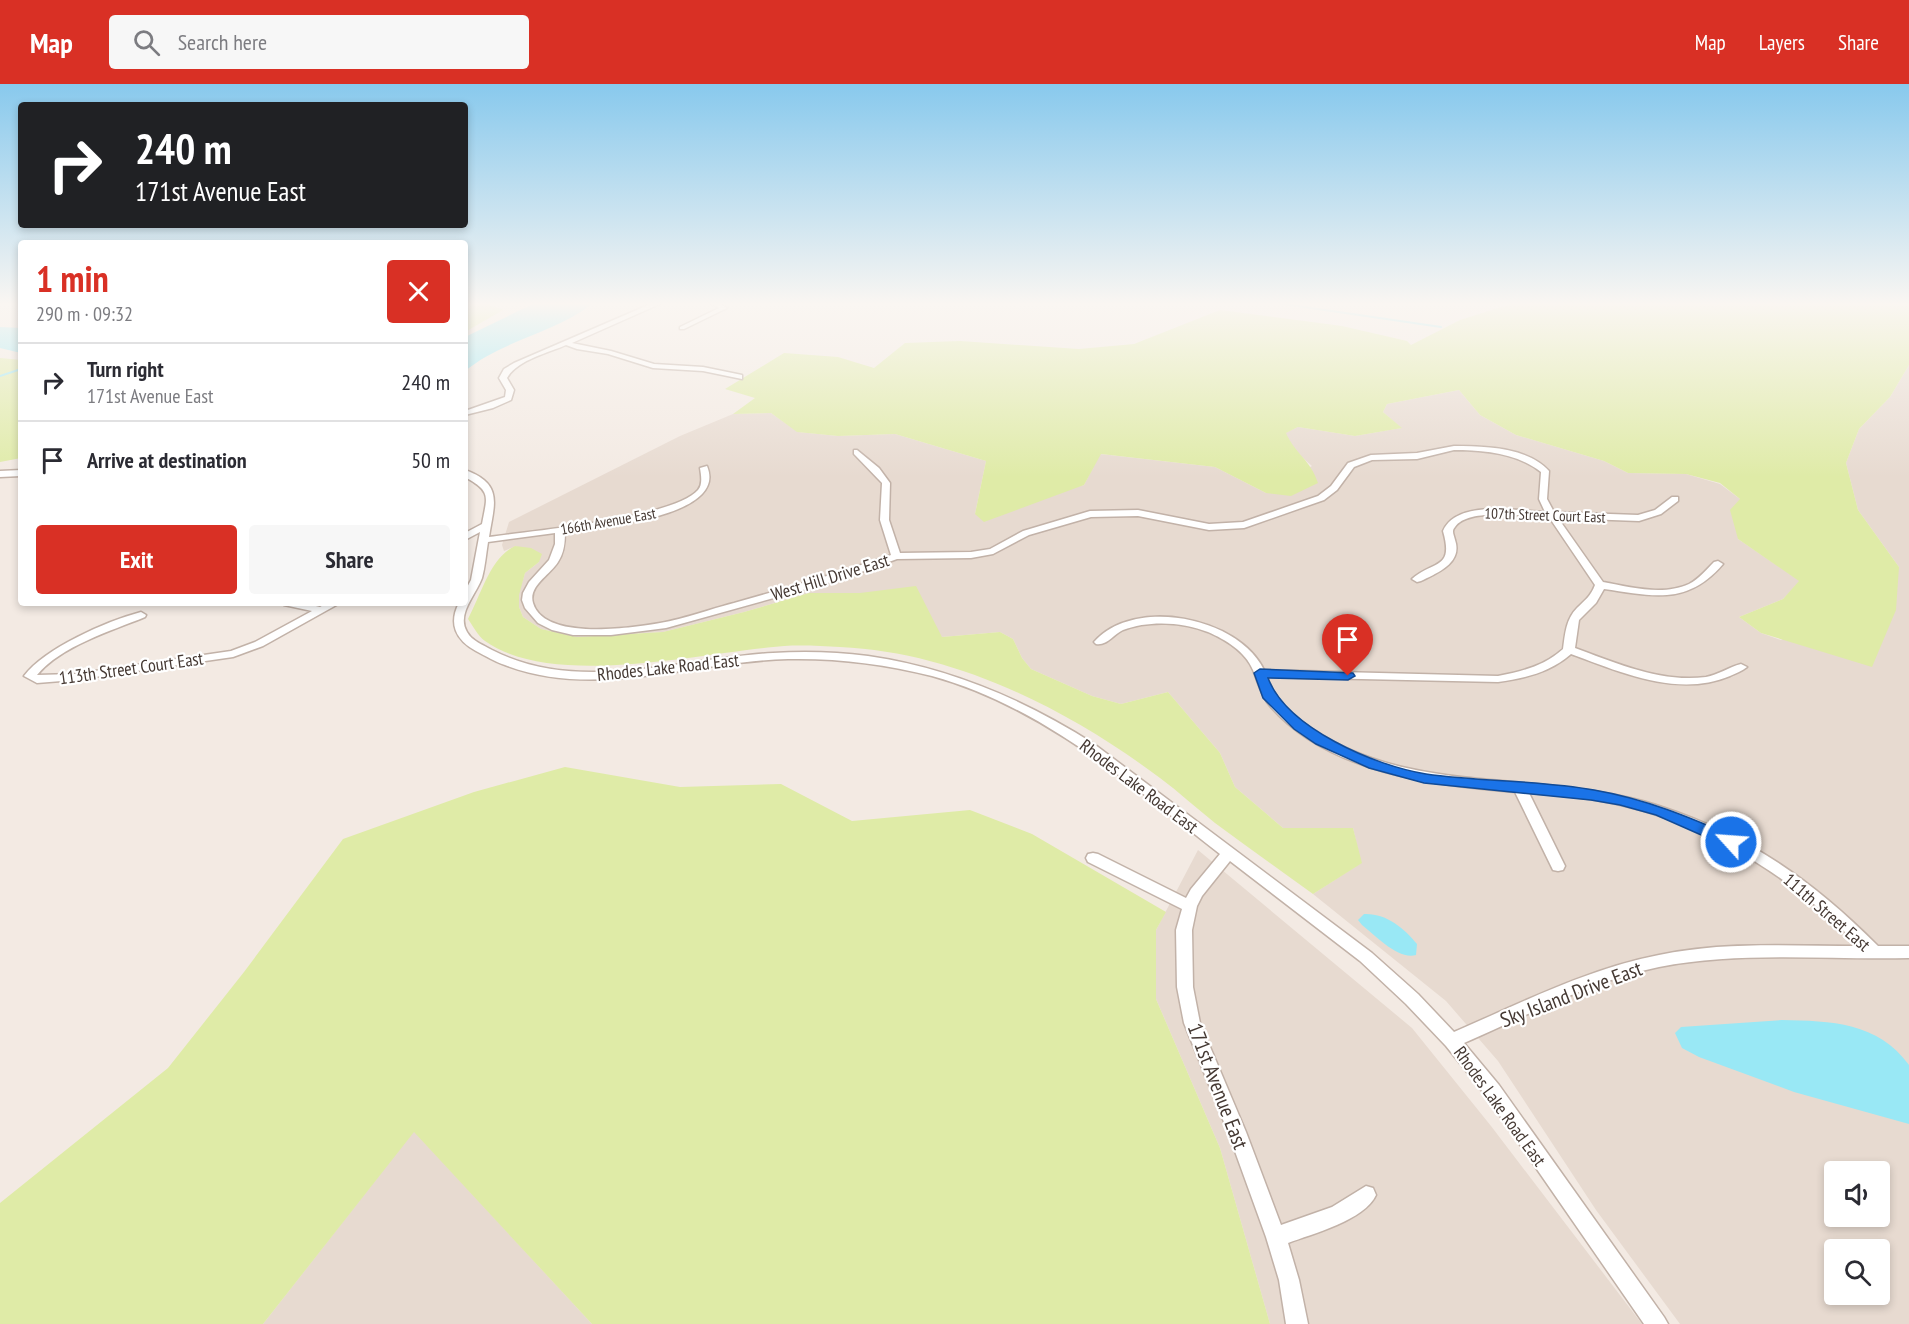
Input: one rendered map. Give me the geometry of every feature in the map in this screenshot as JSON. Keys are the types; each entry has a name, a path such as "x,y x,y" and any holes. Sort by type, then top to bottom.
{"street":[{"path":"468,412 508,398 511,393 503,378 507,371 523,361"},
{"path":"637,361 652,366 703,369 739,377"},
{"name":"West Hill Drive East","path":"560,530 558,555 532,584 527,597 529,607 545,623 561,630 585,632 662,626 837,577 896,556 971,555 993,551 1026,533 1090,514 1138,513 1209,527 1244,525 1321,498 1334,488 1346,469 1361,460 1417,456 1454,448 1504,453 1540,466 1546,474 1543,499 1550,514"},
{"path":"857,452 886,483 882,516 884,528 896,556"},
{"name":"166th Avenue East","path":"484,540 560,530 674,508 697,495 704,488 707,481 704,468"},
{"path":"0,474 18,473"},
{"name":"Rhodes Lake Road East","path":"468,474 479,479 489,490 491,496 476,580 468,595"},
{"name":"107th Street Court East","path":"1417,579 1437,569 1450,557 1452,545 1448,531 1451,524 1462,516 1494,511 1639,518 1658,512 1675,499"},
{"path":"1550,514 1600,585 1649,591 1678,591 1694,586 1718,564"},
{"path":"468,535 487,525"},
{"path":"1260,673 1498,679 1532,672 1556,661 1569,650 1575,616 1596,597 1600,585"},
{"path":"302,606 321,610 329,606"},
{"name":"Rhodes Lake Road East","path":"462,606 458,613 458,627 470,642 498,658 536,671 572,675 616,674 761,657 800,655 882,662 968,682 1039,715 1090,747 1366,957 1412,999 1452,1041 1493,1091 1657,1324"},
{"name":"113th Street Court East","path":"141,615 60,652 34,669 30,676 38,680 74,677 233,654 259,644 321,610"},
{"name":"111th Street East","path":"1100,642 1112,632 1136,623 1162,621 1192,625 1233,642 1252,659 1268,695 1284,713 1321,740 1374,764 1424,778 1620,800 1660,811 1704,828 1756,855 1804,888 1828,907 1875,953"},
{"path":"1569,650 1631,671 1667,678 1704,680 1741,667"},
{"path":"1520,788 1558,866"},
{"name":"171st Avenue East","path":"1228,854 1207,879 1190,906 1184,930 1183,957 1192,1023 1237,1132 1276,1237 1289,1280 1297,1324"},
{"path":"1093,858 1190,906"},
{"name":"Sky Island Drive East","path":"1452,1041 1613,974 1661,961 1742,951 1909,952"},
{"path":"1276,1237 1338,1215 1366,1195"}],"shaded area":[{"path":"1909,365 1909,1324 1680,1324 1596,1210 1498,1061 1446,1001 1313,894 1361,863 1353,828 1283,828 1235,787 1220,753 1168,692 1121,704 1092,696 1031,669 1022,658 1013,639 1000,632 942,637 860,593 809,593 663,632 577,637 541,629 523,617 518,595 525,573 539,562 516,546 504,551 502,545 509,522 680,436 733,414 771,413 798,432 838,436 895,434 986,461 975,514 1084,485 1100,454 1215,467 1266,493 1312,466 1295,451 1285,433 1298,427 1355,436 1401,428 1383,412 1387,404 1459,390 1480,415 1516,435 1604,461 1628,473 1686,474 1720,484 1740,499 1738,539 1800,581 1783,599 1739,617 1761,633 1781,640 1899,567 1858,510 1846,463 1859,429 1890,397"},
{"path":"1198,850 1412,1028 1491,1126 1642,1324 1270,1324 1220,1148 1156,999 1156,930"},
{"path":"414,1131 592,1324 263,1324"}],"green space":[{"path":"0,361 18,361 18,459 0,462"},
{"path":"771,361 851,361 874,368 883,361 1909,361 1909,365 1890,397 1859,429 1846,463 1858,510 1899,567 1896,610 1872,667 1761,633 1739,617 1783,599 1799,581 1738,539 1730,510 1740,499 1720,483 1686,474 1628,473 1604,461 1516,435 1480,415 1459,390 1387,404 1383,412 1402,428 1355,436 1298,427 1286,433 1311,468 1318,483 1291,496 1266,493 1215,467 1101,454 1084,485 984,522 975,514 986,461 895,434 838,436 797,432 771,413 733,414 755,398 725,389"},
{"path":"515,546 531,548 542,554 539,562 525,573 519,595 519,607 523,617 541,629 577,637 663,632 809,593 860,593 916,586 942,637 1000,632 1013,639 1022,658 1031,669 1092,696 1121,704 1168,692 1220,753 1235,787 1283,828 1353,828 1362,863 1313,894 1215,823 1160,778 1088,730 1009,689 926,660 883,651 805,646 784,646 672,660 589,666 549,663 514,656 485,641 468,619 493,568 506,552"},
{"path":"565,767 680,787 781,784 852,821 970,810 1032,834 1166,912 1156,930 1156,999 1220,1148 1270,1324 592,1324 414,1132 263,1324 0,1324 0,1203 168,1068 244,972 343,839 474,792"}],"water":[{"path":"468,361 479,361 468,369"},
{"path":"1364,914 1380,916 1400,927 1417,944 1416,955 1402,954 1380,941 1358,920"},
{"path":"1782,1020 1818,1021 1852,1027 1883,1040 1897,1051 1909,1065 1909,1124 1794,1092 1699,1057 1682,1048 1675,1033 1681,1027"}],"waterway":[{"path":"0,376 18,370"}],"route":[{"path":"1348,676 1260,673 1268,695 1274,703 1299,725 1321,740 1374,764 1424,778 1620,800 1660,811 1704,828 1731,842"}]}
